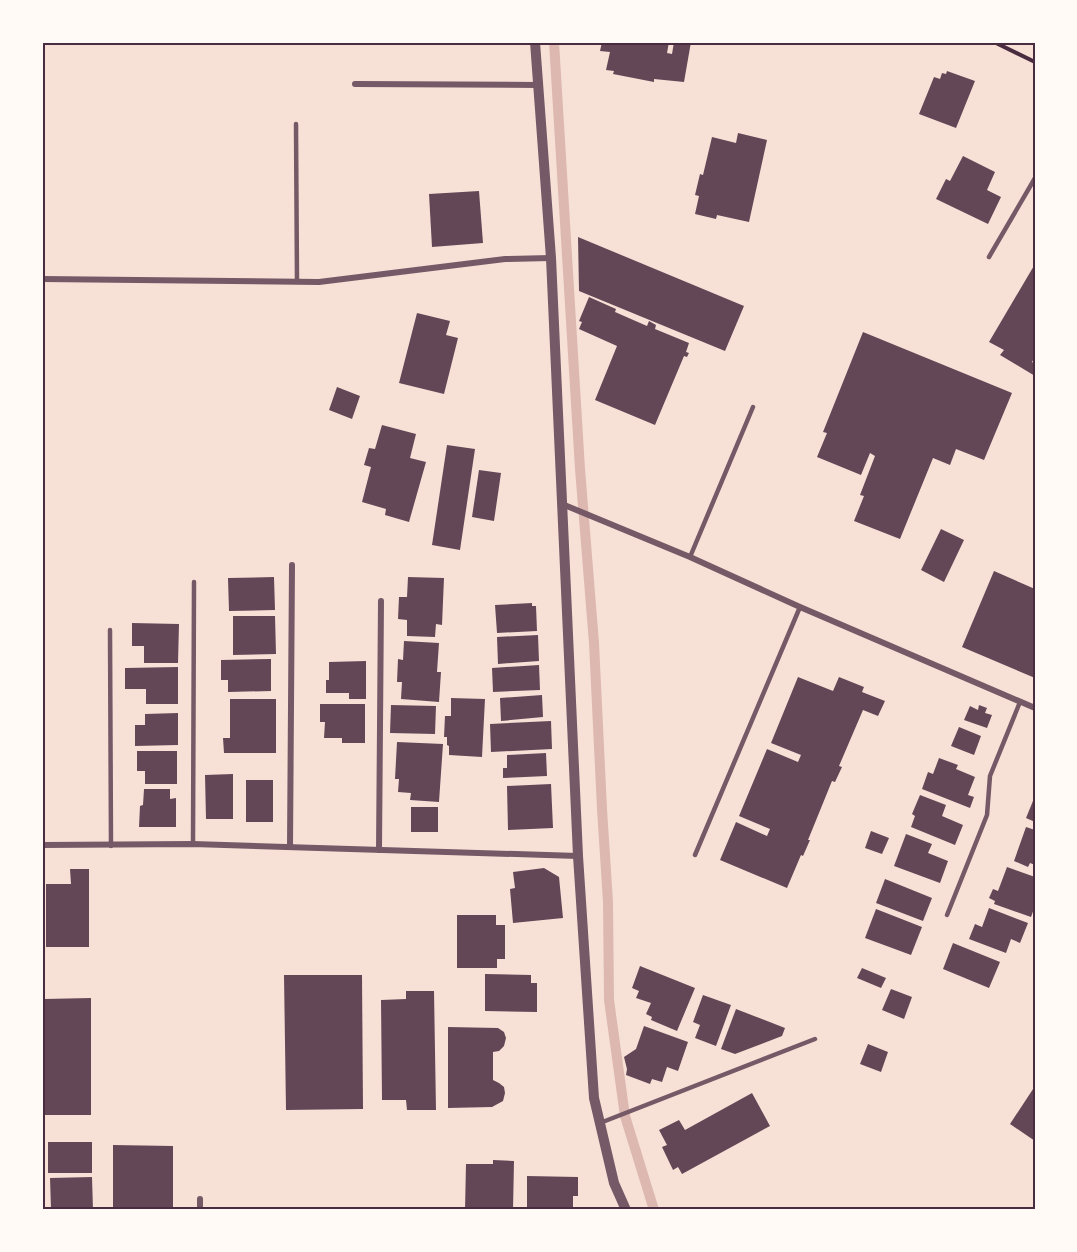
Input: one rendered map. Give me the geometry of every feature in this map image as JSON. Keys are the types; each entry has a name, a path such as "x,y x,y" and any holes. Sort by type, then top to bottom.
{"street":[{"path":"536,42 551,258 578,856 594,1098 614,1183 626,1210"},
{"path":"355,84 538,85"},
{"path":"42,279 319,282 505,259 551,258"},
{"path":"562,504 690,557 1035,708"},
{"path":"290,847 292,565"},
{"path":"379,850 381,601"},
{"path":"42,845 193,844 578,856"},
{"path":"200,1199 200,1210"}],"lane":[{"path":"296,124 297,282"},
{"path":"989,257 1035,178"},
{"path":"690,557 753,407"},
{"path":"193,844 194,582"},
{"path":"695,855 800,607"},
{"path":"110,630 111,846"},
{"path":"947,915 987,815 990,776 1020,702"},
{"path":"599,1124 815,1039"}],"path":[{"path":"994,42 1035,62"}],"building":[{"path":"602,42 669,42 667,53 672,54 674,42 691,42 684,82 654,79 654,82 613,74 614,71 606,70 610,52 600,51"},
{"path":"947,71 975,81 956,128 919,114 934,77 940,79 942,73 946,74"},
{"path":"738,133 767,140 749,222 717,215 716,219 695,214 699,196 695,195 700,174 703,175 712,137 736,143"},
{"path":"963,156 995,172 987,190 1001,197 988,224 936,199 946,179 950,181"},
{"path":"479,191 483,243 432,247 429,194"},
{"path":"578,237 744,306 725,351 579,291"},
{"path":"1035,264 1035,357 1032,362 1035,364 1035,376 1000,355 1004,350 989,342"},
{"path":"589,297 647,326 649,321 656,325 655,329 689,343 686,352 689,353 687,357 684,356 655,425 595,400 617,346 579,329 582,322 579,321"},
{"path":"417,313 450,321 446,335 458,338 444,394 399,383"},
{"path":"863,332 1012,393 984,460 956,449 950,465 933,458 900,539 854,521 864,496 860,495 875,456 870,453 861,475 817,457 827,433 823,432"},
{"path":"337,387 360,396 352,419 329,410"},
{"path":"382,425 416,434 410,458 426,462 409,522 385,515 386,509 362,502 371,467 364,465 369,448 375,449"},
{"path":"447,445 475,449 460,550 432,545"},
{"path":"479,470 501,473 494,521 472,517"},
{"path":"941,529 964,540 944,582 921,570"},
{"path":"994,571 1035,589 1035,678 962,647"},
{"path":"274,577 275,610 229,611 228,578"},
{"path":"408,577 444,578 442,625 436,624 435,637 407,636 407,620 398,619 399,597 407,597"},
{"path":"532,603 532,606 536,606 537,631 497,633 495,605"},
{"path":"233,616 275,616 276,654 233,655"},
{"path":"132,623 179,624 178,663 144,663 144,646 132,646"},
{"path":"538,635 539,661 498,664 497,637"},
{"path":"404,641 439,643 437,672 441,672 439,702 401,699 402,682 397,682 398,659 403,660"},
{"path":"271,659 271,691 228,692 228,680 221,680 221,660"},
{"path":"366,661 366,699 349,699 349,693 326,693 329,662"},
{"path":"539,665 540,690 493,692 492,668"},
{"path":"178,667 178,704 146,704 146,689 125,689 125,668"},
{"path":"798,677 833,691 839,677 864,687 862,692 885,701 878,716 863,710 839,766 842,767 835,782 832,781 808,840 810,840 787,888 720,860 736,822 767,836 770,829 739,816 767,749 798,762 801,755 771,743"},
{"path":"542,695 543,717 501,721 500,698"},
{"path":"451,698 485,699 482,757 449,755 447,737 444,737 445,716 451,716"},
{"path":"230,699 276,699 276,753 224,753 223,738 230,738"},
{"path":"320,704 365,704 365,743 342,743 342,738 324,738 325,722 320,722"},
{"path":"391,705 436,706 435,734 390,733"},
{"path":"979,705 987,708 985,713 992,715 987,728 964,720 970,706 978,710"},
{"path":"178,713 178,745 135,746 135,725 145,725 145,714"},
{"path":"551,721 552,749 491,752 490,724"},
{"path":"959,727 981,736 974,755 951,746"},
{"path":"397,742 443,744 439,802 410,800 411,793 398,792 399,779 395,779"},
{"path":"137,751 177,751 177,784 145,784 145,771 137,771"},
{"path":"546,753 547,776 503,778 503,768 507,768 507,755"},
{"path":"939,758 958,765 956,769 975,777 968,795 974,797 970,808 922,789 928,772 933,774"},
{"path":"233,774 233,819 206,819 205,775"},
{"path":"246,780 273,780 273,822 246,822"},
{"path":"551,784 553,828 508,830 507,786"},
{"path":"144,789 170,789 170,799 176,798 176,827 139,827"},
{"path":"920,795 946,805 942,816 963,825 955,845 911,827 915,816 912,814"},
{"path":"1035,796 1035,822 1026,818"},
{"path":"411,807 438,807 438,832 411,832"},
{"path":"1026,827 1035,830 1035,865 1030,863 1028,867 1014,861"},
{"path":"871,831 889,838 882,854 865,848"},
{"path":"906,834 932,844 928,853 948,861 940,883 894,866"},
{"path":"1007,867 1035,877 1035,906 1031,917 994,904 995,901 989,898 993,889 998,891"},
{"path":"544,868 559,877 563,918 513,923 510,889 515,888 513,872"},
{"path":"70,869 89,869 89,947 46,947 46,884 71,884"},
{"path":"885,879 932,898 923,921 876,903"},
{"path":"989,908 1028,923 1020,943 1011,939 1006,953 969,939 975,924 982,927"},
{"path":"876,909 922,927 911,955 865,938"},
{"path":"457,915 496,915 496,925 505,925 505,959 497,959 497,968 457,968"},
{"path":"953,943 1000,962 989,988 943,969"},
{"path":"640,966 695,988 677,1031 651,1020 652,1017 646,1014 651,1003 636,998 639,991 632,988"},
{"path":"862,968 886,978 881,988 857,978"},
{"path":"485,974 531,975 531,983 537,983 537,1012 485,1011"},
{"path":"284,975 362,975 363,1109 286,1110"},
{"path":"891,989 912,997 904,1019 882,1010"},
{"path":"406,991 434,991 436,1110 407,1110 406,1100 382,1100 381,1000 406,999"},
{"path":"703,995 731,1005 716,1046 695,1038 700,1025 693,1022"},
{"path":"91,998 91,1115 44,1115 44,999"},
{"path":"736,1009 785,1028 782,1036 735,1054 721,1049"},
{"path":"644,1026 688,1042 678,1071 667,1067 662,1082 652,1079 650,1084 626,1075 624,1057 636,1049"},
{"path":"448,1027 498,1028 504,1032 506,1038 504,1046 499,1051 493,1052 493,1080 504,1087 503,1101 492,1107 448,1108"},
{"path":"868,1044 888,1052 881,1072 860,1064"},
{"path":"1035,1086 1035,1141 1010,1124"},
{"path":"752,1093 770,1126 682,1174 678,1167 673,1170 662,1147 667,1145 659,1130 679,1120 685,1130"},
{"path":"48,1142 92,1142 92,1173 48,1173"},
{"path":"113,1145 173,1146 173,1210 113,1210"},
{"path":"493,1160 514,1161 513,1210 465,1210 466,1164 493,1164"},
{"path":"527,1176 578,1177 578,1196 573,1196 573,1210 527,1210"},
{"path":"92,1177 93,1210 51,1210 50,1178"}],"waterway":[{"path":"554,42 580,469 594,643 608,902 609,1000 625,1116 654,1210"}]}
